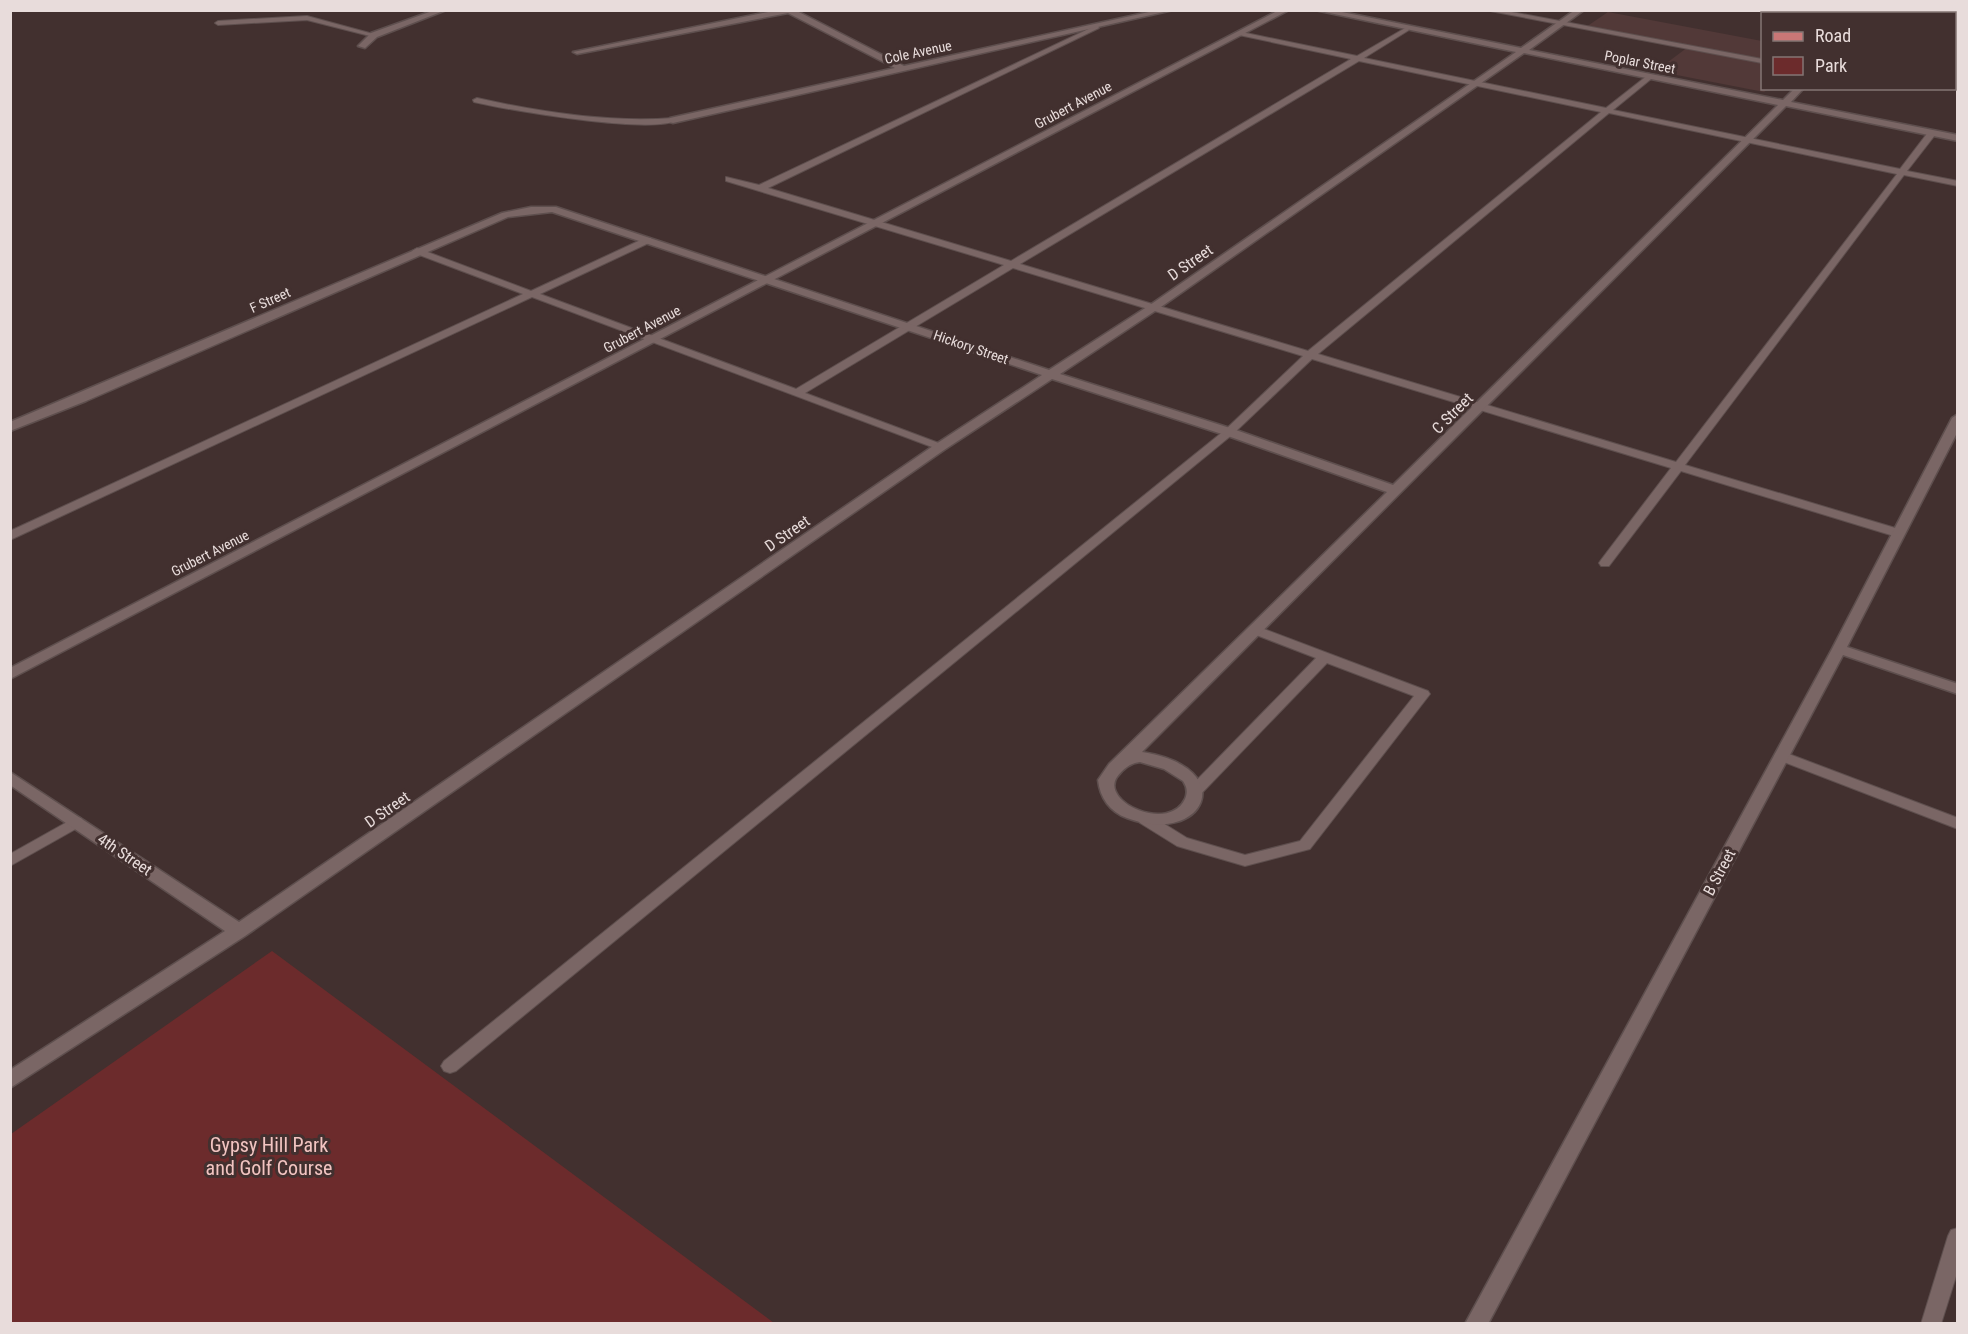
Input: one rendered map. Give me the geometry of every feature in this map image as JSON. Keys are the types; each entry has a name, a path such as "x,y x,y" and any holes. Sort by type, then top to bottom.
{"street":[{"path":"362,46 374,35 443,10"},
{"name":"Cole Avenue","path":"673,120 1170,10"},
{"name":"Grubert Avenue","path":"10,674 1286,10"},
{"name":"Poplar Street","path":"1318,10 1958,138"},
{"name":"D Street","path":"10,1080 239,931 940,447 1154,307 1581,10"},
{"path":"577,52 791,11 903,69"},
{"name":"C Street","path":"1126,759 1798,90"},
{"name":"Hickory Street","path":"544,209 559,210 767,281 910,326 1229,432 1397,491"},
{"name":"F Street","path":"10,427 93,394 504,215 544,209"},
{"name":"B Street","path":"1476,1323 1839,649 1958,418"},
{"path":"1839,649 1958,689"},
{"path":"1148,758 1176,767 1189,778 1194,792 1192,804 1176,816 1145,819 1120,808 1108,794 1108,776 1126,759 1148,758"},
{"name":"4th Street","path":"10,777 239,931"}],"lane":[{"path":"1488,10 1761,62"},
{"path":"218,23 307,18 374,35"},
{"path":"761,188 1097,27"},
{"path":"797,393 1354,58 1407,29"},
{"path":"1241,34 1958,184"},
{"path":"450,1066 1229,432 1310,355 1648,77"},
{"path":"477,100 536,111 631,122 673,120"},
{"path":"1605,563 1932,133"},
{"path":"729,179 1898,534"},
{"path":"10,536 648,240"},
{"path":"417,251 462,267 473,274 655,339 940,447"},
{"path":"1145,819 1182,842 1245,861 1305,845 1423,693 1256,630"},
{"path":"1194,792 1324,657"},
{"path":"1781,756 1958,824"},
{"path":"10,861 76,822"},
{"path":"1932,1323 1958,1236"}],"shaded area":[{"path":"1608,12 1761,41 1761,90 1767,90 1764,92 1656,71 1688,47 1586,27"}],"green space":[{"name":"Gypsy Hill Park and Golf Course","path":"272,951 774,1323 11,1323 11,1134"}]}
